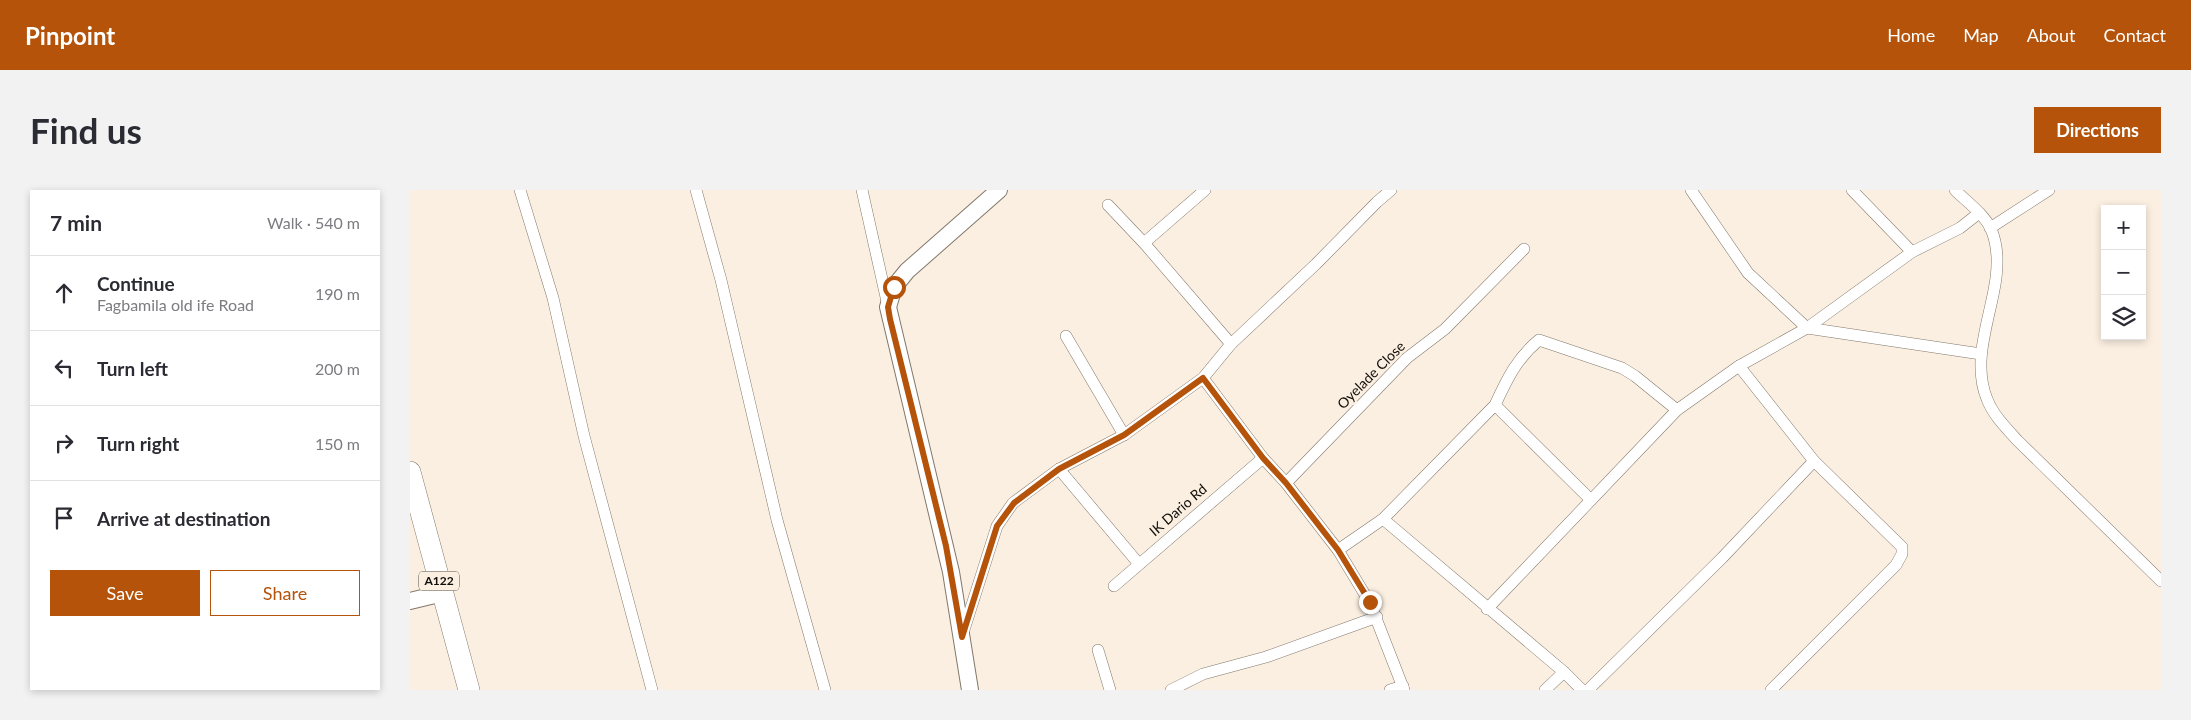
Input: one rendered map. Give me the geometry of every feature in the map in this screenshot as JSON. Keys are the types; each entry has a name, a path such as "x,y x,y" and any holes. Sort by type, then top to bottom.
{"highway":[{"name":"A122","path":"410,472 427,597 469,690"},
{"name":"A122","path":"410,524 427,597 457,690"}],"street":[{"path":"520,190 553,298 584,436 652,690"},
{"path":"696,190 721,280 777,520 824,690"},
{"path":"862,190 888,307 946,546 970,690"},
{"path":"1144,243 1205,190"},
{"path":"962,637 997,526 1014,503 1059,469 1124,435 1203,378 1232,344 1391,190"},
{"path":"1691,190 1748,272 1806,328 1981,354"},
{"path":"1852,190 1912,252"},
{"path":"1955,190 1979,213 1990,228 1996,244 1997,267 1981,354 1982,379 1987,398 2001,422 2161,581"},
{"path":"1990,228 2049,190"},
{"path":"888,307 894,287 907,271 996,191"},
{"path":"1108,205 1144,243 1232,344"},
{"path":"1487,608 1677,410 1739,366 1806,328 1912,252 1960,228 1979,213"},
{"name":"Oyelade Close","path":"1286,483 1407,358 1445,329 1524,249"},
{"path":"1066,336 1124,435"},
{"path":"1338,550 1382,520 1495,405 1506,382 1524,353 1539,340 1622,368 1635,376 1677,410"},
{"path":"1739,366 1814,461 1902,548 1902,554 1896,565 1771,690"},
{"path":"1203,378 1263,458 1286,483 1338,550 1377,616 1404,688 1390,690"},
{"path":"1495,405 1591,500"},
{"name":"IK Dario Rd","path":"1114,586 1263,458"},
{"path":"1588,690 1722,558 1814,461"},
{"path":"1059,469 1139,564"},
{"path":"1382,520 1564,672 1582,690"},
{"path":"1171,690 1203,674 1266,656 1377,616"},
{"path":"1098,650 1110,690"},
{"path":"1545,690 1564,672"}],"route":[{"path":"894,287 888,307 890,319 946,546 962,637 997,526 1014,503 1059,469 1124,435 1203,378 1263,458 1286,483 1338,550 1370,602"}]}
